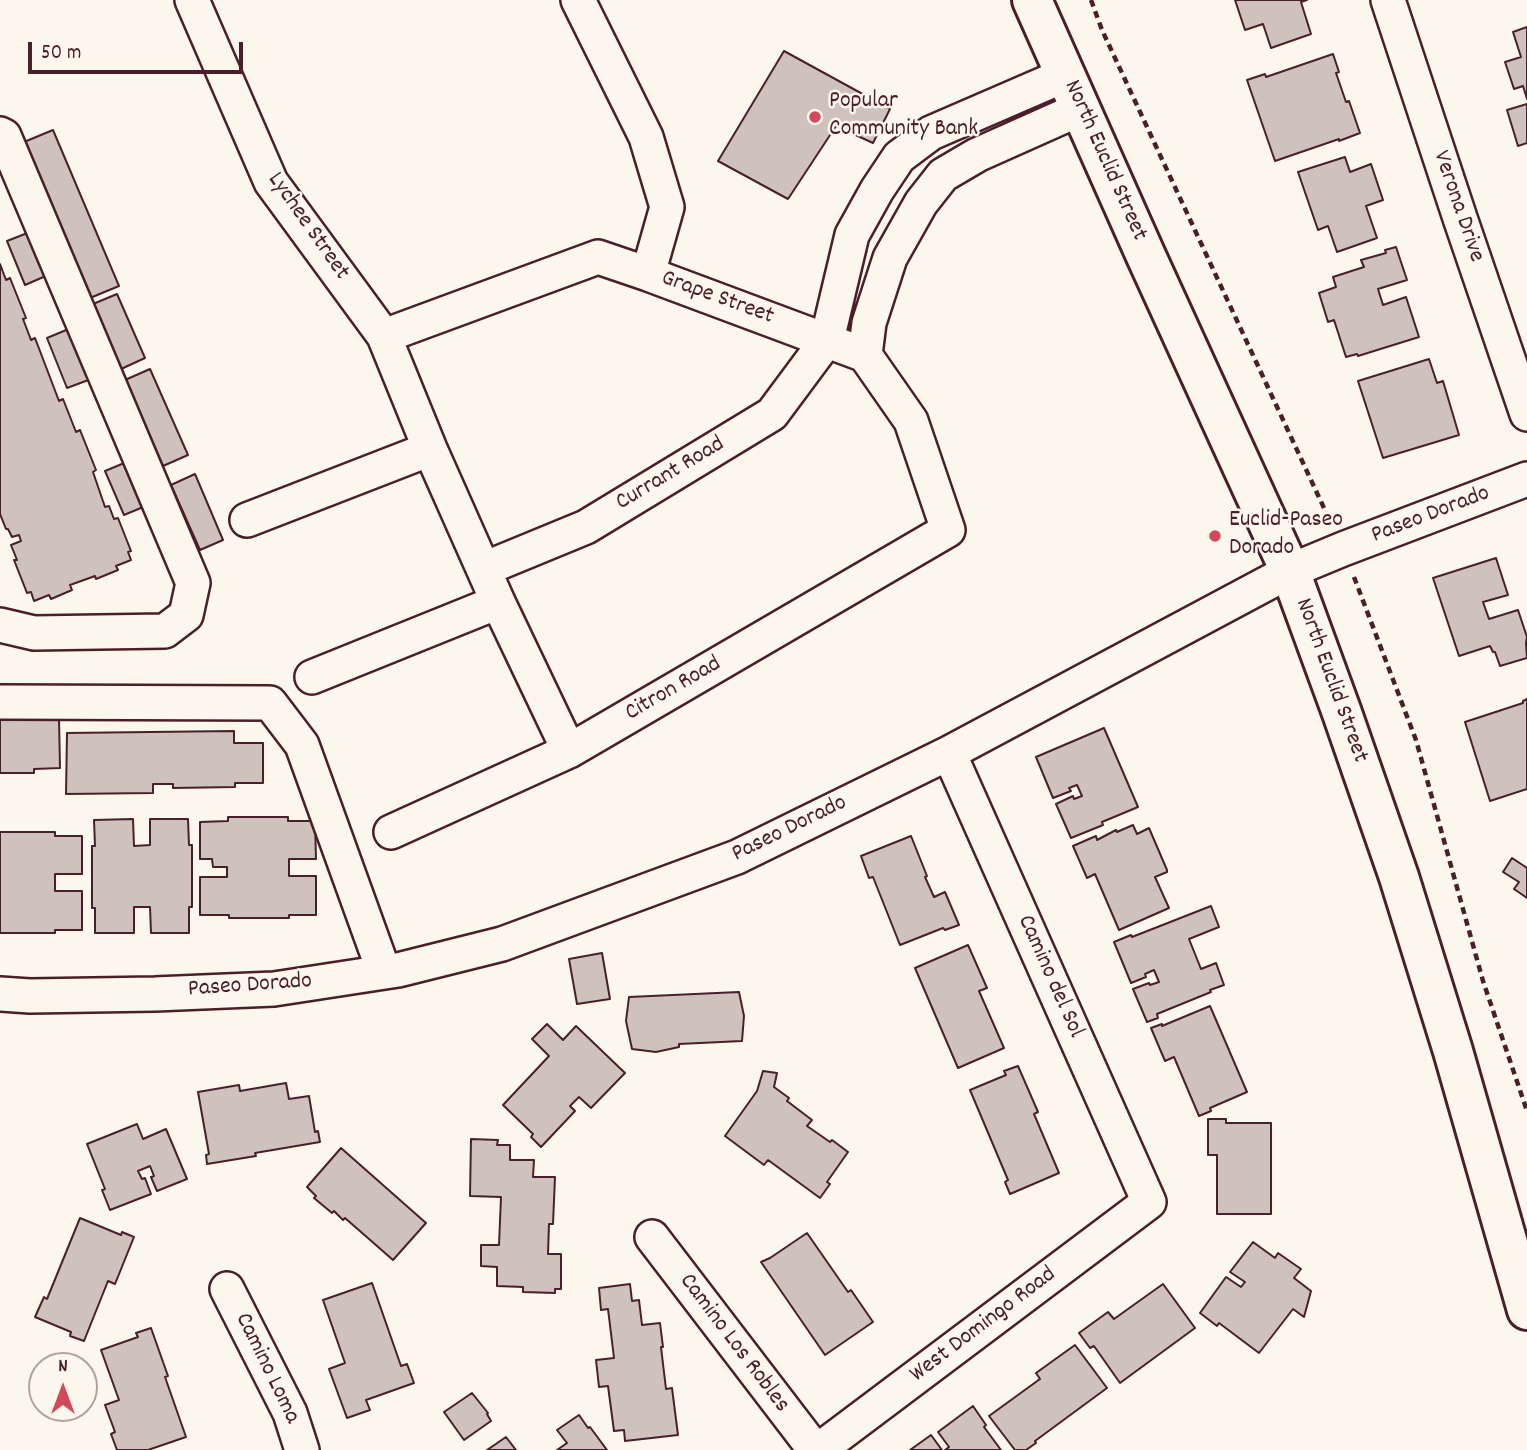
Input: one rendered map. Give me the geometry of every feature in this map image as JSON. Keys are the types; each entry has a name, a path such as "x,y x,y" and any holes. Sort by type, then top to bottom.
{"main road":[{"name":"North Euclid Street","path":"1032,0 1290,571 1399,877 1453,1051 1527,1310"}],"street":[{"name":"Lychee Street","path":"192,0 271,181 384,337 498,602 569,751"},
{"path":"578,0 646,137 667,207 648,274"},
{"name":"Verona Drive","path":"1388,0 1527,414"},
{"path":"867,339 890,258 921,203 943,175 1073,92"},
{"path":"827,340 852,235 899,157 931,133 1073,92"},
{"path":"0,134 4,136 193,583 186,615 165,631 34,633 0,625"},
{"name":"Grape Street","path":"384,337 598,257 827,340 867,339"},
{"name":"Citron Road","path":"391,832 569,751 948,530 911,421 867,339"},
{"name":"Currant Road","path":"484,569 586,527 772,414 827,340"},
{"path":"247,520 430,449"},
{"name":"Paseo Dorado","path":"0,994 155,994 274,989 398,970 502,944 737,857 949,752 1290,571 1527,479"},
{"path":"312,677 498,602"},
{"path":"0,702 270,704 302,745 384,972"},
{"name":"Camino del Sol","path":"949,752 1149,1202"},
{"name":"West Domingo Road","path":"817,1450 1149,1202"},
{"name":"Camino Los Robles","path":"652,1237 817,1450"},
{"name":"Camino Loma","path":"227,1289 290,1413 302,1450"}],"building":[{"path":"1235,0 1307,0 1301,2 1311,34 1271,48 1263,24 1245,30"},
{"path":"1527,27 1527,99 1523,86 1514,89 1505,62 1521,57 1513,32"},
{"name":"Popular Community Bank","path":"784,51 890,109 873,143 836,126 788,199 718,161"},
{"path":"1333,54 1339,72 1336,73 1360,133 1275,161 1247,80 1265,74 1266,77"},
{"path":"1527,104 1527,143 1518,146 1507,110"},
{"path":"53,130 119,286 90,298 24,142"},
{"path":"1345,157 1350,172 1371,164 1383,200 1366,206 1377,238 1337,252 1328,226 1318,230 1298,172"},
{"path":"30,232 48,275 25,285 7,241"},
{"path":"1396,247 1407,280 1378,289 1383,305 1406,297 1419,337 1358,356 1346,357 1334,320 1328,322 1319,293 1336,287 1333,277 1364,267 1361,260 1386,253 1385,250"},
{"path":"0,264 6,280 10,278 26,318 23,319 31,340 35,338 59,401 63,399 76,432 80,430 96,470 93,472 105,507 109,506 114,519 118,518 131,551 128,552 131,560 116,566 118,570 70,585 72,590 51,599 49,595 34,601 31,592 27,593 11,545 21,541 19,535 12,537 0,514"},
{"path":"117,294 145,358 121,369 93,304"},
{"path":"71,328 91,379 67,388 47,338"},
{"path":"1429,359 1437,383 1443,381 1459,435 1383,458 1358,381"},
{"path":"150,369 188,455 163,466 125,380"},
{"path":"129,461 148,505 124,515 105,471"},
{"path":"195,474 223,540 200,550 171,485"},
{"path":"1496,558 1508,595 1483,602 1489,619 1518,610 1527,637 1527,658 1500,666 1490,646 1459,656 1433,578"},
{"path":"1527,699 1527,789 1490,801 1465,722 1523,703"},
{"path":"0,718 59,718 60,768 34,769 34,773 0,773"},
{"path":"1104,728 1138,807 1071,838 1056,804 1073,796 1074,799 1082,796 1077,785 1069,788 1071,791 1053,798 1036,757"},
{"path":"234,731 234,743 263,743 263,783 235,783 235,787 173,788 173,784 153,784 153,793 66,794 67,733"},
{"path":"228,817 288,817 288,821 315,821 316,859 289,859 289,876 316,876 316,915 229,918 229,915 200,915 200,877 227,877 227,867 213,867 212,859 200,859 200,822 228,821"},
{"path":"133,819 134,846 150,845 150,819 188,819 189,845 192,845 192,907 189,907 189,933 151,933 150,907 134,907 134,933 95,933 95,908 92,908 94,820"},
{"path":"1133,825 1137,834 1149,828 1167,870 1155,877 1169,908 1119,930 1095,874 1087,878 1073,846 1096,836 1097,840"},
{"path":"0,832 55,832 55,836 82,836 82,874 55,874 55,891 82,891 82,930 0,933"},
{"path":"911,836 934,897 945,892 959,925 945,930 943,928 900,945 873,877 869,878 861,856"},
{"path":"1512,858 1527,868 1527,898 1514,889 1519,882 1503,872"},
{"path":"1211,906 1219,927 1189,939 1201,969 1216,963 1224,985 1157,1014 1158,1018 1147,1022 1133,989 1159,982 1154,970 1145,974 1146,977 1131,983 1114,942"},
{"path":"968,945 987,988 979,991 1004,1048 958,1068 915,968"},
{"path":"602,953 610,999 577,1004 569,959"},
{"path":"739,992 744,1016 742,1041 679,1044 679,1047 656,1052 632,1049 626,1021 629,997"},
{"path":"1210,1006 1247,1092 1210,1108 1211,1111 1199,1116 1174,1057 1165,1061 1151,1028"},
{"path":"547,1024 563,1040 576,1026 625,1073 591,1108 579,1097 570,1106 575,1111 541,1147 531,1137 533,1134 503,1105 549,1056 532,1039"},
{"path":"1018,1066 1038,1112 1034,1114 1059,1173 1010,1194 1005,1182 1008,1180 970,1090 1006,1075 1004,1071"},
{"path":"763,1071 777,1073 774,1087 812,1120 807,1126 848,1152 827,1182 830,1184 820,1198 768,1160 764,1165 725,1136 757,1091"},
{"path":"286,1083 289,1099 309,1096 315,1132 318,1131 320,1142 207,1164 206,1155 209,1154 198,1092 239,1085 240,1091"},
{"path":"1208,1119 1226,1119 1226,1123 1271,1123 1271,1214 1217,1214 1217,1155 1208,1155"},
{"path":"137,1124 143,1139 166,1129 187,1179 157,1191 150,1166 138,1171 142,1179 145,1178 151,1194 110,1210 102,1190 105,1189 87,1144"},
{"path":"471,1139 498,1140 497,1145 510,1145 510,1160 534,1160 533,1177 555,1177 553,1224 549,1224 548,1254 561,1254 561,1289 555,1289 555,1293 523,1292 523,1287 497,1286 497,1267 481,1266 481,1245 499,1245 501,1197 470,1196"},
{"path":"341,1148 426,1223 393,1260 345,1218 343,1220 334,1211 332,1213 314,1198 316,1196 307,1187"},
{"path":"80,1218 121,1235 122,1232 134,1237 115,1284 108,1281 84,1341 70,1336 71,1332 35,1317 44,1297 47,1299"},
{"path":"807,1233 848,1292 851,1290 873,1322 825,1355 761,1262"},
{"path":"1253,1242 1275,1258 1278,1253 1301,1269 1294,1278 1311,1291 1304,1317 1293,1309 1259,1353 1219,1323 1217,1326 1200,1313 1226,1277 1241,1287 1245,1282 1230,1272"},
{"path":"372,1283 401,1366 407,1364 414,1383 366,1400 370,1410 347,1418 329,1369 345,1363 323,1300"},
{"path":"630,1284 632,1301 639,1300 642,1325 660,1323 666,1389 672,1388 678,1435 625,1441 624,1430 614,1431 608,1386 599,1387 596,1360 614,1358 608,1309 601,1310 599,1288"},
{"path":"1163,1284 1195,1328 1120,1383 1094,1346 1090,1348 1079,1333 1108,1312 1114,1319"},
{"path":"151,1328 186,1437 148,1450 117,1450 111,1434 115,1432 105,1405 119,1400 101,1350 138,1337 136,1333"},
{"path":"1075,1345 1107,1388 1026,1450 1015,1450 989,1416 1040,1379 1036,1373"},
{"path":"472,1393 491,1421 464,1440 444,1412"},
{"path":"973,1406 1001,1450 945,1450 949,1447 938,1432"},
{"path":"579,1415 607,1450 557,1450 567,1443 557,1430"},
{"path":"931,1435 942,1450 910,1450"},
{"path":"506,1437 516,1450 487,1450"}],"place":[{"name":"Popular Community Bank","path":"815,117"},
{"name":"Euclid-Paseo Dorado","path":"1215,536"}]}
